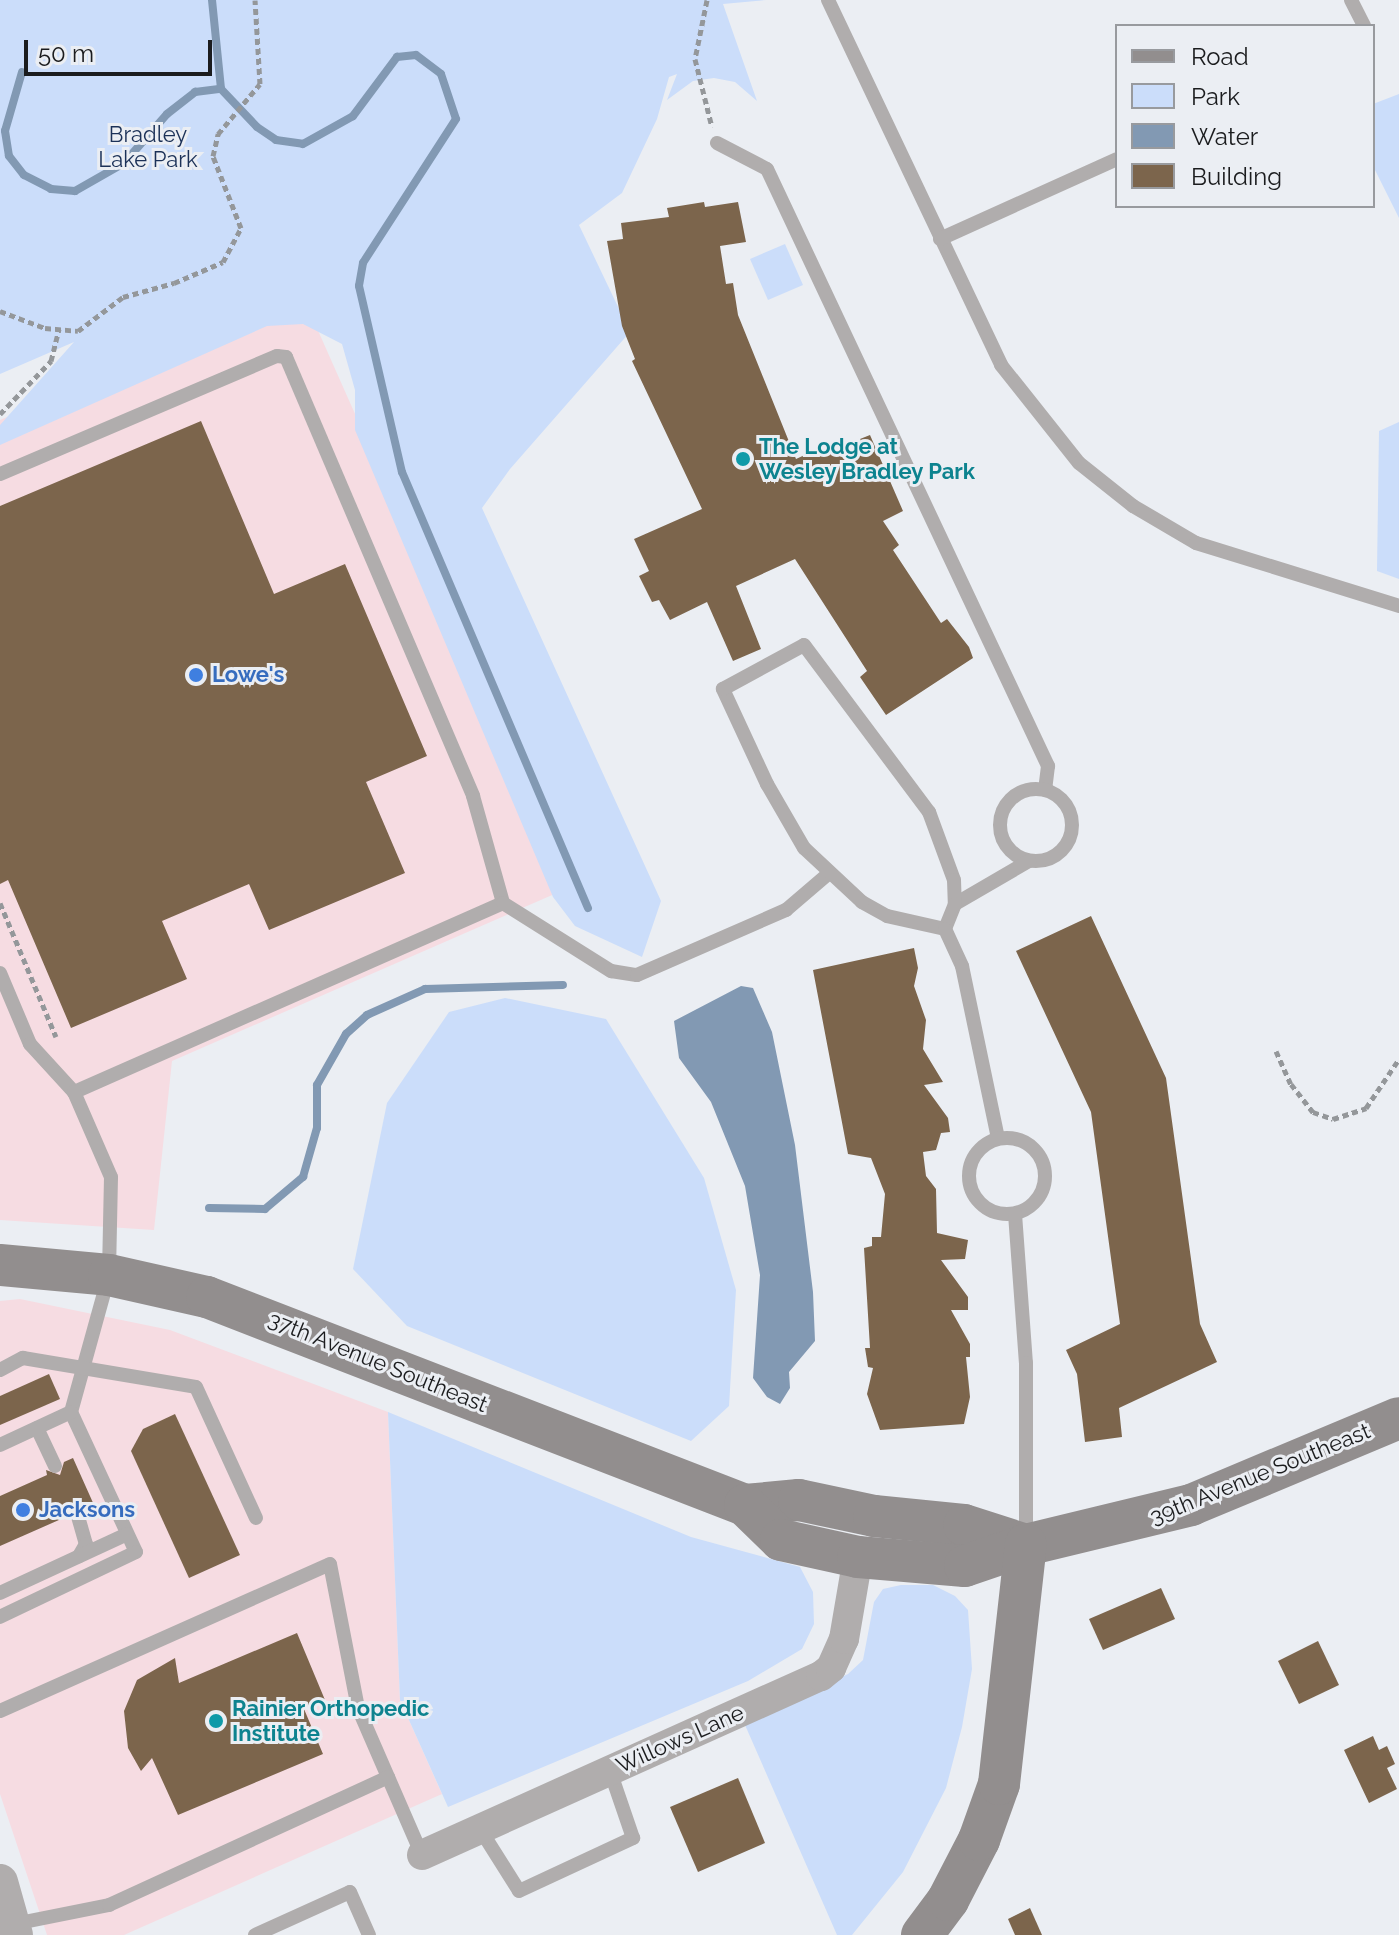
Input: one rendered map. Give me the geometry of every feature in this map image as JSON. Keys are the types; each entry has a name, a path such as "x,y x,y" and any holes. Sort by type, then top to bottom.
{"main road":[{"name":"37th Avenue Southeast","path":"0,1265 109,1275 252,1312 745,1505 781,1540 858,1557"},
{"name":"39th Avenue Southeast","path":"858,1557 965,1566 1026,1545 1191,1505 1399,1418"},
{"name":"37th Avenue Southeast","path":"745,1505 799,1500 874,1516 964,1525 1026,1545"},
{"path":"922,1935 973,1852 999,1784 1026,1545"}],"street":[{"name":"Willows Lane","path":"422,1855 831,1668 844,1639 858,1557"},
{"path":"0,1882 14,1930"}],"lane":[{"path":"828,0 1001,365 1052,434 1107,487 1196,543 1399,606"},
{"path":"1351,0 1363,24"},
{"path":"717,143 767,169 1048,766 1045,790"},
{"path":"940,239 1115,160"},
{"path":"0,474 277,356 286,357 473,796 503,903 611,971 637,975 786,910 828,874"},
{"path":"945,929 887,916 828,874 788,826 723,689 804,645 929,812 949,857 955,904 945,929 962,966 998,1138"},
{"path":"955,904 1029,861 1057,855 1071,836 1071,813 1045,790"},
{"path":"1029,861 1010,850 1001,818 1013,798 1045,790"},
{"path":"74,1092 503,903"},
{"path":"0,973 30,1044 74,1092 111,1177 109,1275 71,1412 136,1552 0,1617"},
{"path":"998,1138 1022,1140 1045,1167 1036,1201 1015,1214 989,1210 972,1191 969,1178 976,1153 998,1138"},
{"path":"1015,1214 1026,1363 1026,1545"},
{"path":"0,1370 23,1358 83,1364 196,1387 256,1518"},
{"path":"0,1445 71,1412"},
{"path":"37,1428 55,1466"},
{"path":"77,1513 86,1544 79,1556"},
{"path":"0,1593 127,1534"},
{"path":"0,1711 330,1564 358,1708 422,1855"},
{"path":"480,1829 519,1891 633,1838 610,1771"},
{"path":"14,1930 109,1905 388,1777"},
{"path":"255,1935 350,1892 369,1935"}],"path":[{"path":"0,311 59,329 78,331 123,297 174,283 223,262 241,228 215,165 218,134 255,92 262,61 255,0"},
{"path":"707,0 695,59 717,143"},
{"path":"0,414 51,361 59,329"},
{"path":"0,903 56,1037"},
{"path":"1276,1051 1291,1084 1313,1112 1333,1119 1366,1108 1399,1059"}],"shaded area":[{"path":"300,290 566,889 172,1061 154,1230 0,1220 0,420"},
{"path":"20,1299 170,1330 388,1412 400,1700 442,1794 124,1935 47,1935 0,1794 0,1301"}],"green space":[{"name":"Bradley Lake Park","path":"0,0 766,0 723,4 757,101 735,82 714,78 693,81 667,100 677,74 669,77 657,119 622,193 579,225 630,332 510,469 482,508 661,901 642,957 575,926 553,897 355,430 355,390 342,344 303,324 267,326 0,445 0,425 74,342 0,374"},
{"path":"1399,94 1399,218 1375,170 1375,103"},
{"path":"785,244 803,285 768,300 750,259"},
{"path":"1399,422 1399,579 1377,571 1379,431"},
{"path":"505,998 606,1019 704,1178 736,1290 729,1406 691,1441 407,1326 353,1269 387,1103 449,1012"},
{"path":"388,1412 691,1537 800,1567 813,1592 814,1624 802,1649 748,1681 448,1807 400,1700"},
{"path":"901,1585 933,1585 955,1596 968,1610 972,1669 962,1727 946,1788 903,1872 852,1935 837,1935 745,1725 848,1674 863,1660 874,1602 883,1589"}],"water":[{"path":"741,986 753,988 772,1032 795,1145 813,1292 815,1341 789,1372 790,1388 780,1404 767,1397 753,1378 760,1275 745,1186 711,1102 679,1058 674,1021"}],"building":[{"name":"The Lodge at Wesley Bradley Park","path":"704,202 705,207 738,202 746,242 720,246 726,284 733,283 738,315 796,459 842,438 845,445 870,435 903,511 883,521 899,545 893,550 941,623 947,619 969,647 973,658 886,715 860,677 867,671 795,559 736,586 761,649 733,661 707,602 670,620 659,600 652,602 639,576 649,571 634,539 702,509 632,361 635,359 622,326 607,241 623,239 621,223 669,217 667,208"},
{"name":"Lowe's","path":"201,421 274,594 345,564 427,756 366,782 405,873 269,930 249,884 162,921 187,979 71,1028 8,880 0,884 0,506"},
{"path":"1091,916 1166,1078 1200,1324 1217,1362 1119,1408 1122,1437 1085,1442 1077,1374 1066,1350 1120,1324 1091,1112 1016,951"},
{"path":"914,948 918,968 914,986 926,1020 923,1049 943,1082 924,1085 948,1118 950,1132 941,1133 936,1150 923,1152 926,1176 936,1189 937,1233 968,1240 965,1259 941,1260 968,1297 968,1310 951,1310 970,1344 970,1357 966,1357 970,1397 964,1424 880,1430 867,1394 873,1368 868,1367 865,1348 870,1348 864,1248 872,1246 872,1237 881,1237 885,1194 871,1158 848,1154 813,970"},
{"path":"49,1374 60,1399 0,1425 0,1396"},
{"path":"175,1414 240,1555 189,1578 131,1451 143,1429"},
{"path":"73,1458 94,1505 86,1509 74,1504 68,1516 0,1546 0,1496 47,1475 46,1470 60,1475 64,1462"},
{"path":"1161,1588 1175,1619 1103,1650 1089,1619"},
{"name":"Rainier Orthopedic Institute","path":"297,1633 325,1700 304,1709 323,1754 178,1815 152,1758 141,1771 128,1748 124,1711 137,1680 175,1658 179,1683"},
{"path":"1318,1641 1339,1685 1299,1704 1278,1661"},
{"path":"1373,1736 1379,1750 1387,1746 1395,1764 1387,1768 1397,1789 1369,1803 1344,1750"},
{"path":"738,1778 765,1843 698,1872 670,1807"},
{"path":"1030,1908 1042,1935 1015,1935 1008,1919"}],"waterway":[{"path":"212,0 221,89"},
{"path":"22,72 5,131 9,156 24,175 51,189 75,191 124,163 167,114 195,92 221,89 257,127 276,140 303,144 353,116 397,57 416,55 441,74 456,119 363,263 359,286 402,472 588,908"},
{"path":"209,1208 265,1209 303,1177 317,1128 317,1085 346,1034 367,1015 425,989 563,985"}],"place":[{"name":"The Lodge at Wesley Bradley Park","path":"743,459"},
{"name":"Lowe's","path":"196,675"},
{"name":"Jacksons","path":"23,1510"},
{"name":"Rainier Orthopedic Institute","path":"216,1721"}]}
